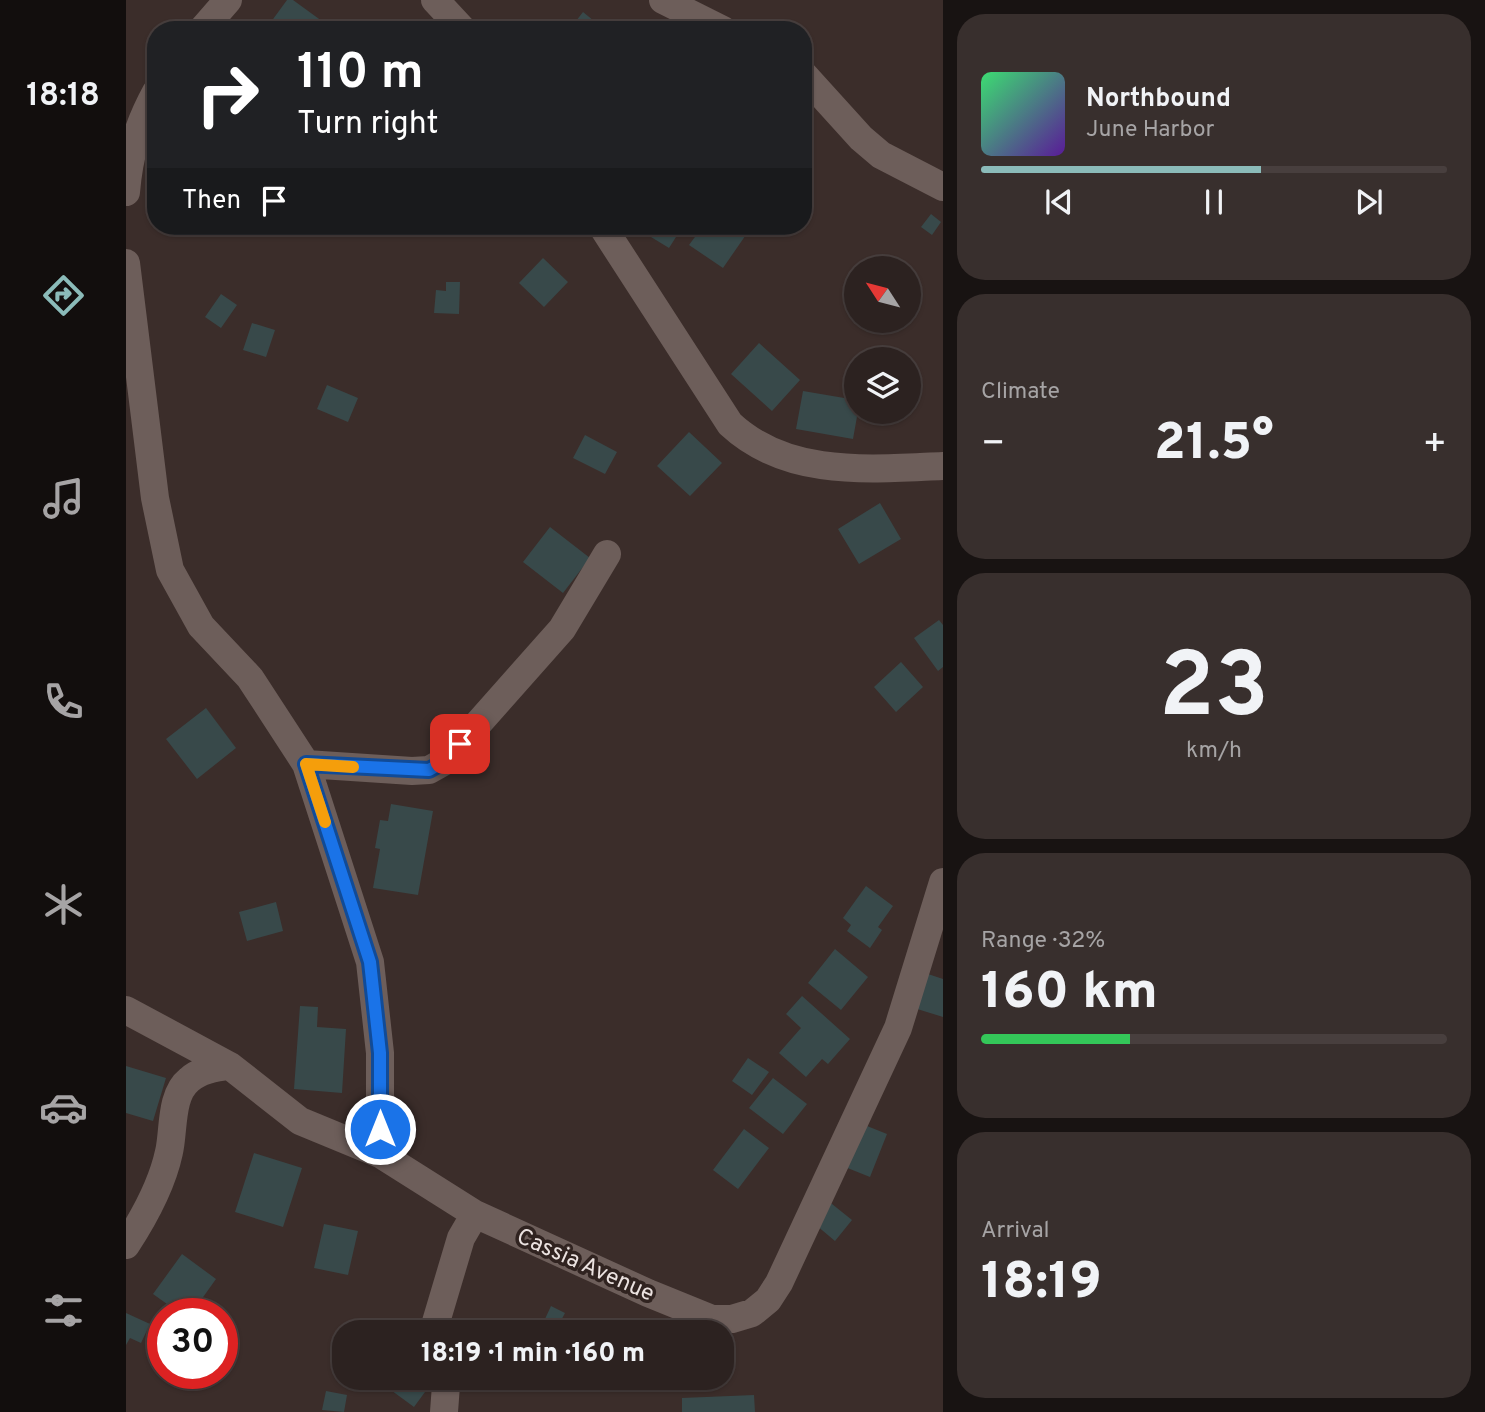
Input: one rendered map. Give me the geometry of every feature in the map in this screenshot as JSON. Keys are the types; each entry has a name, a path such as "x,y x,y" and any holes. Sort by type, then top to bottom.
{"street":[{"path":"210,21 228,0"},
{"path":"435,0 455,21"},
{"path":"663,0 705,21"},
{"path":"812,84 861,138 881,155 943,187"},
{"path":"126,191 129,162 139,125 147,109"},
{"path":"609,235 730,424 752,442 789,458 829,466 870,469 943,466"},
{"path":"126,263 155,498 170,570 201,626 250,678 306,764 370,962 380,1053 380,1154"},
{"path":"306,764 412,771 429,770 445,761 562,629 607,554"},
{"name":"Cassia Avenue","path":"126,1010 230,1066 300,1121 380,1154 475,1214 712,1319 732,1320 752,1313 768,1300 779,1283 898,1028 943,882"},
{"path":"126,1245 146,1214 160,1180 170,1151 173,1114 188,1080 213,1068 230,1066"},
{"path":"437,1320 461,1238 475,1214"},
{"path":"444,1412 446,1390"}],"building":[{"path":"287,0 293,0 322,21 272,21"},
{"path":"583,12 594,21 576,21"},
{"path":"931,214 941,222 932,235 921,227"},
{"path":"648,235 677,235 669,248"},
{"path":"696,235 746,235 723,268 689,245"},
{"path":"543,258 568,282 544,307 519,283"},
{"path":"446,282 460,282 459,314 434,313 436,290 446,291"},
{"path":"221,294 237,305 221,328 205,317"},
{"path":"252,323 275,330 266,357 243,350"},
{"path":"759,343 800,380 772,411 731,374"},
{"path":"327,385 358,398 348,422 317,409"},
{"path":"803,391 844,398 844,424 856,424 853,439 796,429"},
{"path":"689,432 722,463 690,496 657,466"},
{"path":"585,435 617,452 605,474 573,458"},
{"path":"880,503 901,539 859,564 838,529"},
{"path":"550,527 590,558 563,593 523,562"},
{"path":"939,620 943,625 943,667 938,671 914,638"},
{"path":"901,662 923,687 896,712 874,687"},
{"path":"206,708 236,748 197,779 166,739"},
{"path":"391,804 433,811 418,895 373,888 380,849 375,848 380,820 388,821"},
{"path":"866,886 893,906 878,927 882,930 870,948 847,931 851,925 843,918"},
{"path":"276,902 283,931 247,941 239,912"},
{"path":"835,949 868,977 841,1010 808,983"},
{"path":"925,973 943,979 943,1017 914,1008"},
{"path":"802,996 850,1039 828,1064 822,1059 806,1077 779,1053 801,1028 786,1014"},
{"path":"300,1006 318,1007 317,1027 346,1029 342,1093 294,1089"},
{"path":"748,1058 769,1072 752,1095 732,1081"},
{"path":"126,1066 166,1078 153,1121 126,1113"},
{"path":"773,1078 807,1104 783,1134 749,1108"},
{"path":"857,1122 887,1134 870,1177 840,1165"},
{"path":"744,1129 769,1148 738,1189 713,1170"},
{"path":"254,1153 302,1168 283,1227 235,1212"},
{"path":"827,1200 852,1220 835,1241 810,1220"},
{"path":"324,1224 358,1231 348,1275 314,1268"},
{"path":"182,1254 216,1279 202,1298 159,1298 153,1294"},
{"path":"551,1306 565,1313 561,1320 545,1320"},
{"path":"126,1313 147,1323 147,1330 141,1343 130,1338 126,1345"},
{"path":"391,1390 426,1390 414,1407"},
{"path":"326,1391 347,1395 344,1412 322,1410"},
{"path":"754,1395 755,1412 682,1412 682,1398"}],"slow traffic":[{"path":"325,822 306,764 353,767"}],"route":[{"path":"380,1129 380,1053 370,962 306,764 429,770 445,761 460,744"}]}
